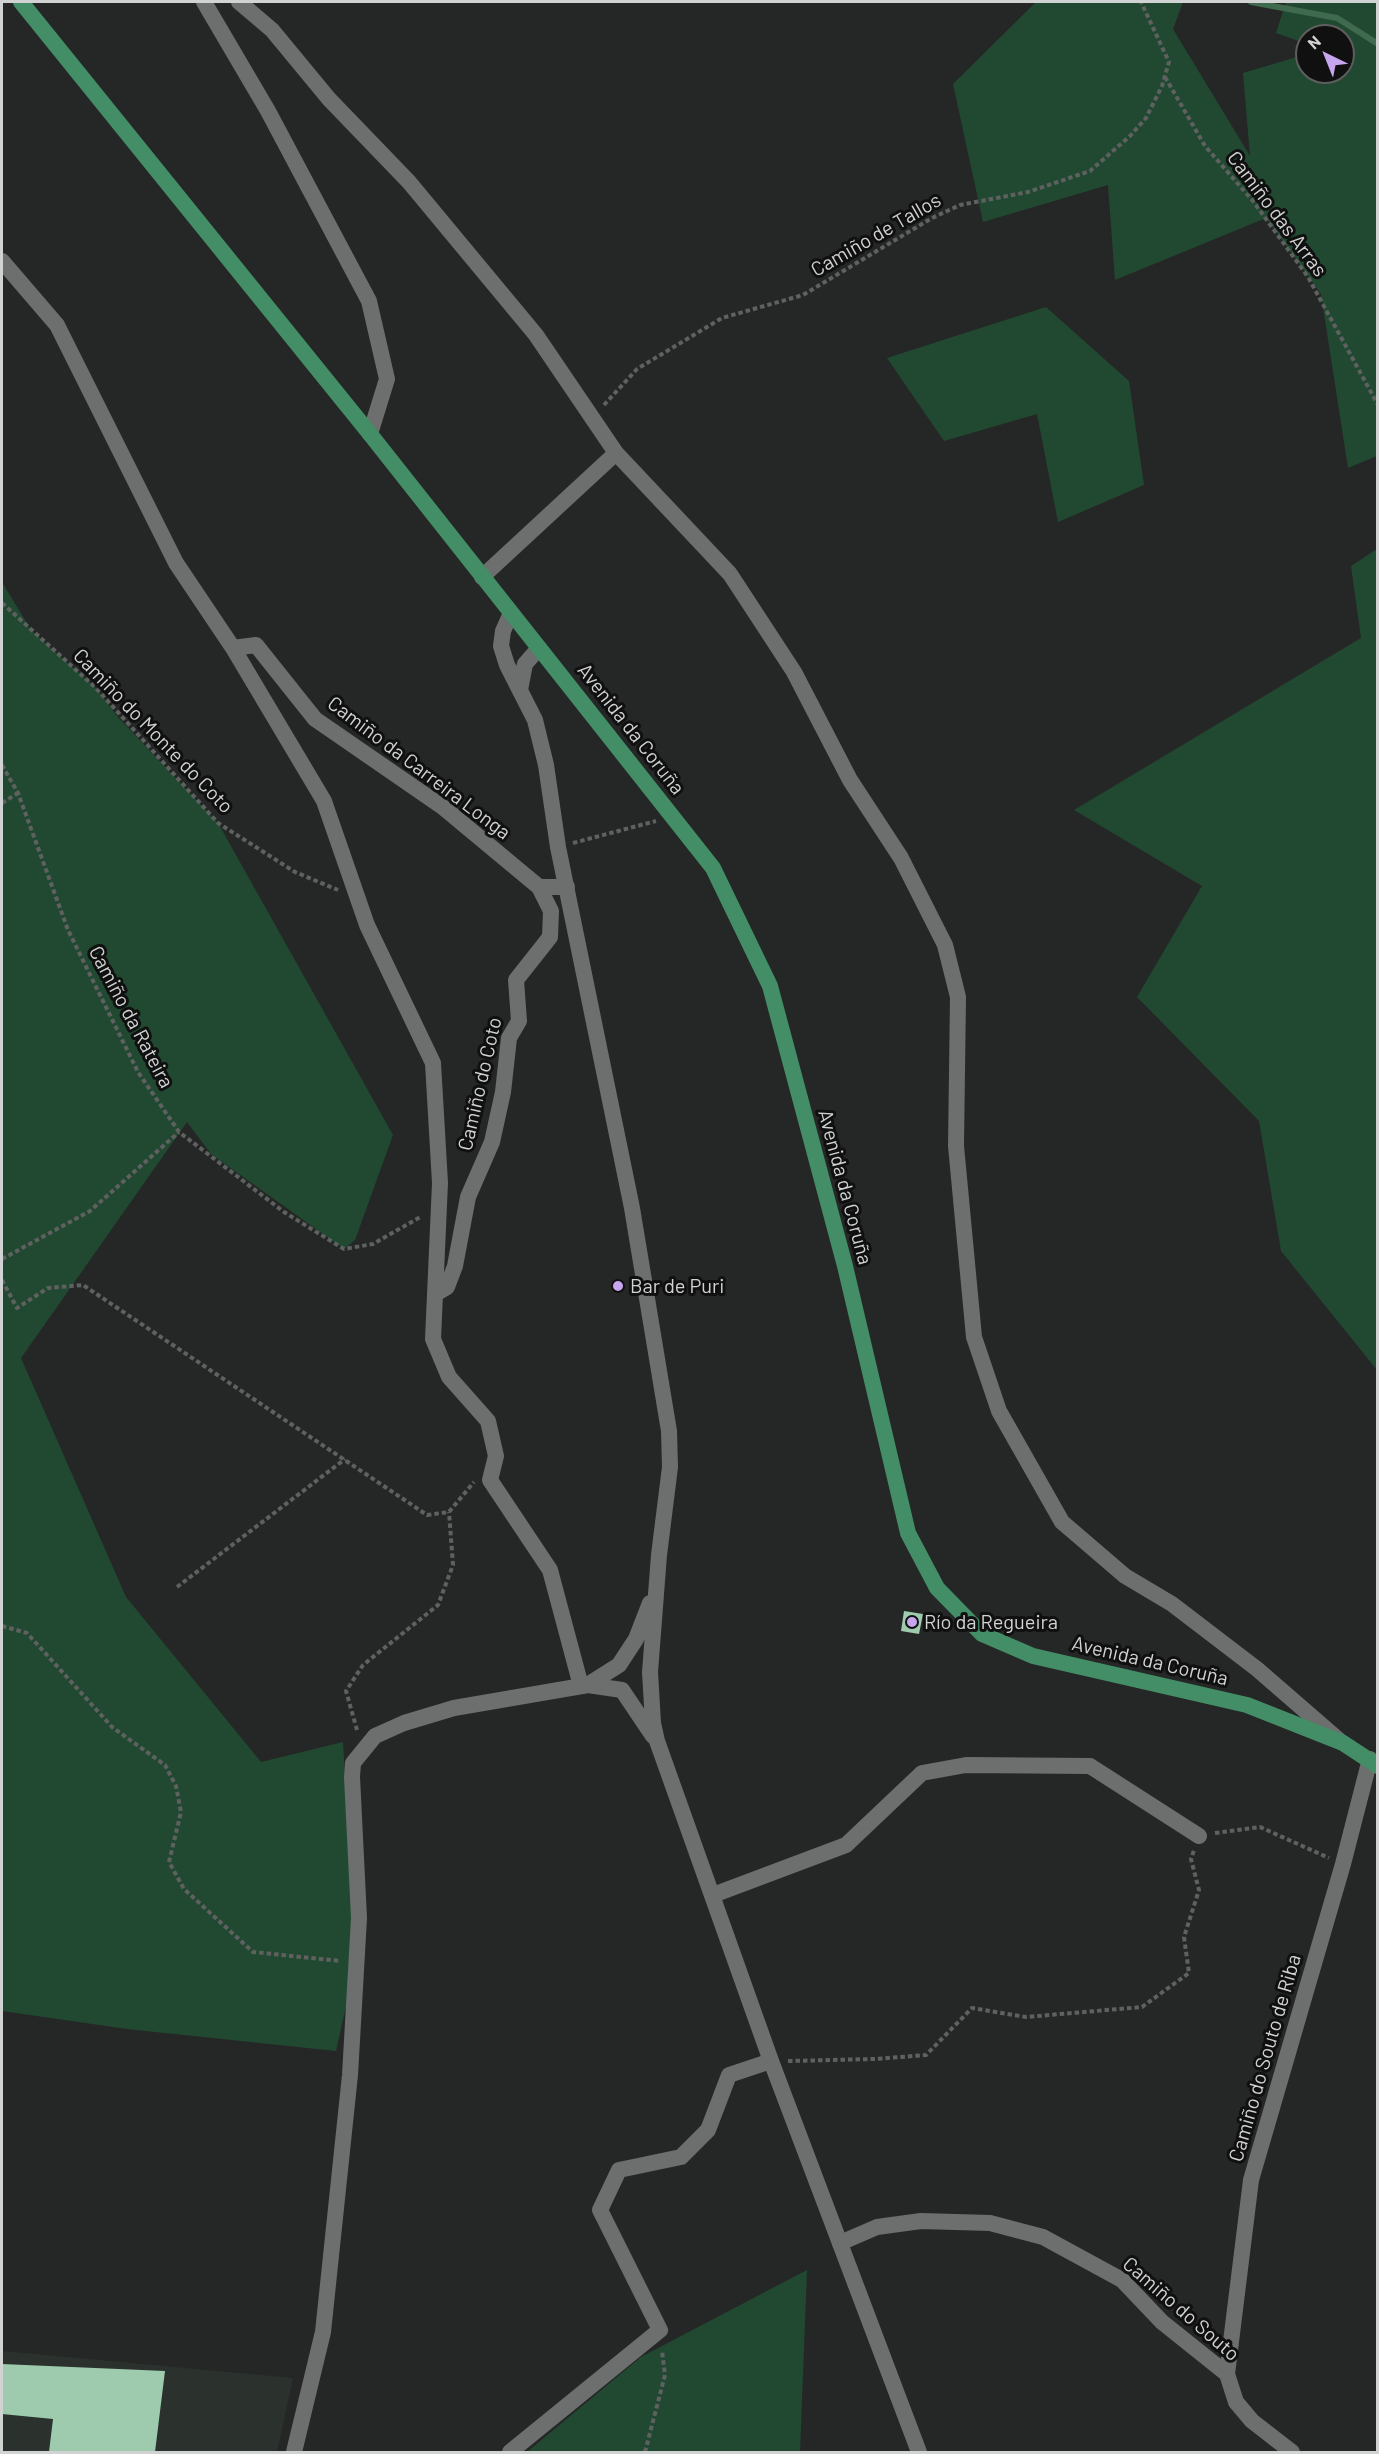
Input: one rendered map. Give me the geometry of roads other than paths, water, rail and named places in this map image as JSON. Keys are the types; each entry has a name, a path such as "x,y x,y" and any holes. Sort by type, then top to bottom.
{"main road":[{"name":"Avenida da Coruña","path":"21,2 370,434 511,613 534,653 673,816 713,868 770,986 845,1266 908,1533 937,1588 982,1634 1033,1656 1247,1705 1343,1743 1374,1762"}],"street":[{"path":"204,2 268,111 369,301 387,379 370,434"},
{"path":"239,2 272,30 329,99 409,182 536,335 616,453 730,574 794,672 850,780 901,858 945,945 958,997 956,1146 974,1337 999,1411 1062,1522 1125,1576 1172,1604 1257,1669 1343,1743"},
{"path":"2,261 57,325 176,563 233,648 324,801 367,925 433,1062 440,1183 433,1339 449,1377 488,1421 496,1456 490,1480 550,1570 584,1686"},
{"path":"482,577 616,453"},
{"path":"511,613 503,632 501,646 507,666 535,720 546,765 558,847 632,1208 669,1431 669,1467 651,1655 651,1695 657,1741 771,2061 919,2452"},
{"path":"503,632 504,643 516,656 534,653"},
{"name":"Camiño da Carreira Longa","path":"233,648 256,645 315,719 444,808 539,887"},
{"path":"520,690 522,672 534,653"},
{"path":"539,887 567,886"},
{"name":"Camiño do Coto","path":"435,1294 447,1287 455,1266 468,1197 492,1142 503,1092 509,1038 519,1021 516,980 550,937 551,911 539,887"},
{"path":"656,1588 636,1639 619,1665 617,1677 622,1690 657,1741"},
{"path":"584,1686 630,1657 651,1655"},
{"path":"294,2452 323,2332 350,2075 359,1918 351,1777 353,1763 362,1749 375,1736 404,1723 454,1708 584,1686 651,1695"},
{"name":"Camiño do Souto de Riba","path":"1227,2374 1251,2180 1374,1762"},
{"path":"713,1895 846,1845 922,1773 966,1765 1090,1766 1199,1836"},
{"path":"510,2452 660,2330 600,2210 619,2170 681,2157 708,2130 729,2075 771,2061"},
{"name":"Camiño do Souto","path":"840,2243 878,2227 921,2221 990,2223 1043,2237 1122,2280 1162,2322 1227,2374 1236,2402 1252,2421 1292,2452"}],"waterway":[{"path":"1251,2 1337,18 1378,44"}],"place":[{"name":"Bar de Puri","path":"618,1286"},
{"name":"Río da Regueira","path":"912,1622"}]}
